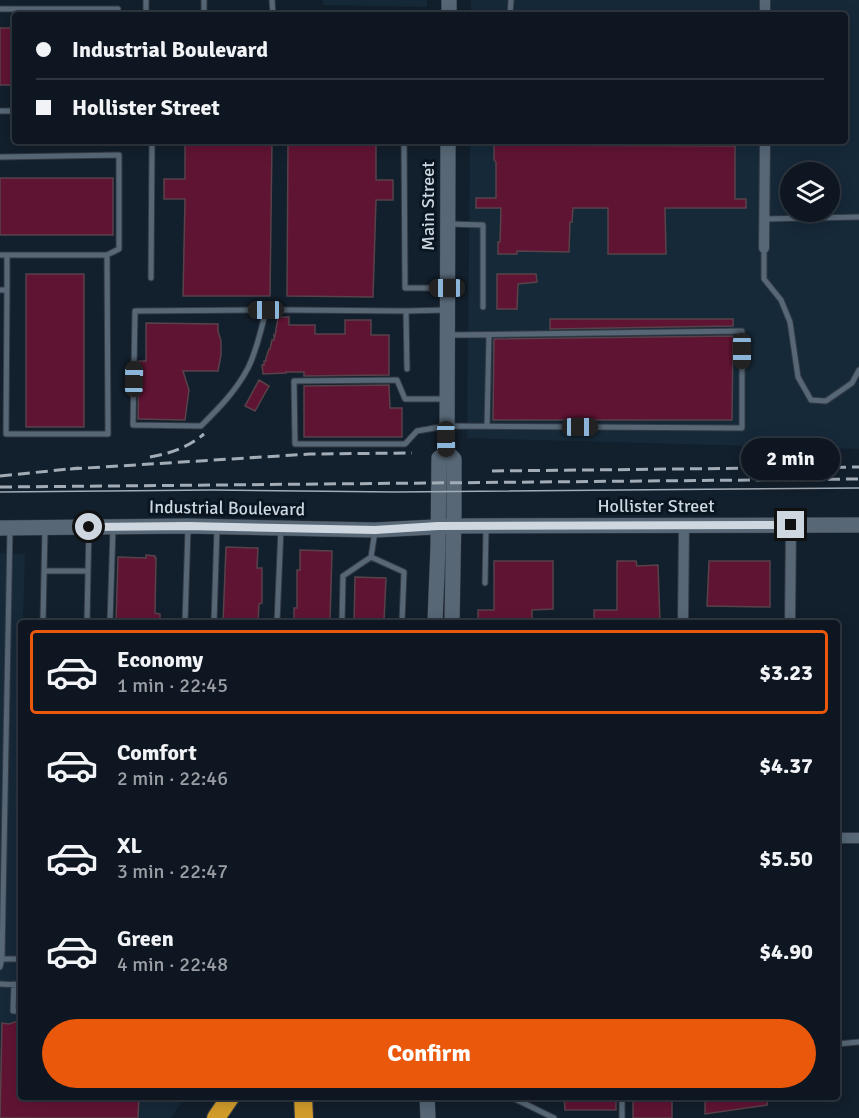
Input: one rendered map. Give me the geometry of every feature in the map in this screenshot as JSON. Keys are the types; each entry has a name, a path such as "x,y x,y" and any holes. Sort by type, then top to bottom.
{"highway":[{"path":"216,1118 228,1100"},
{"path":"303,1100 304,1118"}],"main road":[{"name":"Main Street","path":"435,620 454,459 447,452 446,426 448,144"},
{"name":"Hollister Street","path":"446,526 859,525"},
{"name":"Industrial Boulevard","path":"5,528 188,526 375,530 446,526"},
{"name":"Main Street","path":"446,526 452,620"},
{"path":"427,1100 428,1118"}],"street":[{"path":"764,248 765,144"},
{"path":"790,620 791,525"},
{"path":"684,526 684,620"},
{"path":"840,838 859,838"}],"lane":[{"path":"0,9 118,9 118,12"},
{"path":"151,278 152,144"},
{"path":"405,144 405,288 447,288"},
{"path":"0,157 119,155 118,249 107,255 0,255"},
{"path":"764,219 859,217"},
{"path":"447,224 483,225 483,307"},
{"path":"764,248 764,279 780,300 790,322 798,377 811,400 826,400 852,383 859,370"},
{"path":"7,255 6,434 108,434 107,255"},
{"path":"0,291 7,290"},
{"path":"266,310 257,346 248,368 224,403 201,426 133,425 135,311 266,310 406,311 447,310"},
{"path":"406,311 407,369"},
{"path":"446,335 742,331 742,428 446,426 417,431 405,444 295,444 294,381 397,380 405,399 446,399"},
{"path":"488,426 489,335"},
{"path":"110,620 113,526"},
{"path":"185,620 188,526"},
{"path":"485,583 486,526"},
{"path":"43,620 45,527"},
{"path":"87,620 89,527"},
{"path":"214,620 218,527"},
{"path":"277,620 281,527"},
{"path":"0,967 2,958 5,528"},
{"path":"342,620 343,576 371,557 375,530"},
{"path":"371,557 404,572 402,620"},
{"path":"44,571 88,571"},
{"path":"2,958 18,959"},
{"path":"0,984 18,985"},
{"path":"14,984 12,1011 18,1011"},
{"path":"840,1044 859,1042"},
{"path":"517,1100 554,1118"},
{"path":"622,1100 622,1118"}],"shaded area":[{"path":"323,0 427,0 427,7 323,5"},
{"path":"471,0 859,0 859,449 467,438 470,144 848,144 848,12 471,12"},
{"path":"0,553 25,554 23,620 18,620 18,1100 183,1100 171,1118 0,1118"}],"building":[{"path":"0,28 12,28 12,85 0,85"},
{"path":"185,144 272,144 270,296 183,296 185,199 164,199 164,179 185,179"},
{"path":"288,144 376,144 376,180 393,180 393,200 376,200 373,297 287,296"},
{"path":"495,145 735,146 735,199 746,199 746,208 665,208 666,254 608,254 608,208 573,208 569,252 517,251 517,254 498,254 501,208 476,208 476,198 496,198"},
{"path":"0,178 113,178 113,235 0,235"},
{"path":"26,274 84,274 84,427 26,427"},
{"path":"497,274 536,274 537,282 518,284 517,309 497,309"},
{"path":"278,317 289,317 289,325 315,325 315,334 345,334 345,320 371,320 371,335 389,335 389,375 304,376 304,372 263,374 262,365 266,361 272,340 274,340"},
{"path":"550,319 733,319 733,326 550,329"},
{"path":"146,323 218,324 221,355 218,371 183,371 189,390 185,420 138,419 139,361 146,361"},
{"path":"733,336 732,420 493,420 494,339"},
{"path":"259,380 269,386 255,411 245,406"},
{"path":"389,385 390,408 402,408 402,437 304,437 304,386"},
{"path":"226,547 258,548 257,568 262,568 262,603 259,604 258,620 223,620"},
{"path":"300,550 332,551 330,620 294,620 294,608 297,608 297,570 300,570"},
{"path":"146,555 156,558 155,613 160,614 160,620 116,620 118,557 146,558"},
{"path":"494,561 553,561 553,609 532,610 532,620 478,620 478,610 494,610"},
{"path":"617,561 636,561 637,566 658,565 660,620 594,620 594,610 617,610"},
{"path":"709,561 770,561 770,607 707,606"},
{"path":"355,577 386,578 384,620 354,620"},
{"path":"18,1021 18,1100 139,1100 138,1118 0,1118 2,1023 9,1024"},
{"path":"564,1100 616,1100 616,1110 565,1110"},
{"path":"633,1100 672,1100 672,1118 633,1118"},
{"path":"705,1100 768,1100 767,1105 705,1114"}],"tram line":[{"path":"0,492 213,490 395,492 859,488"}],"railway":[{"path":"150,457 178,449 204,434"},
{"path":"70,469 310,454 412,453"},
{"path":"492,471 859,467"},
{"path":"0,476 79,468"},
{"path":"0,487 859,479"}],"route":[{"path":"89,527 188,526 375,530 438,526 791,525"}]}
